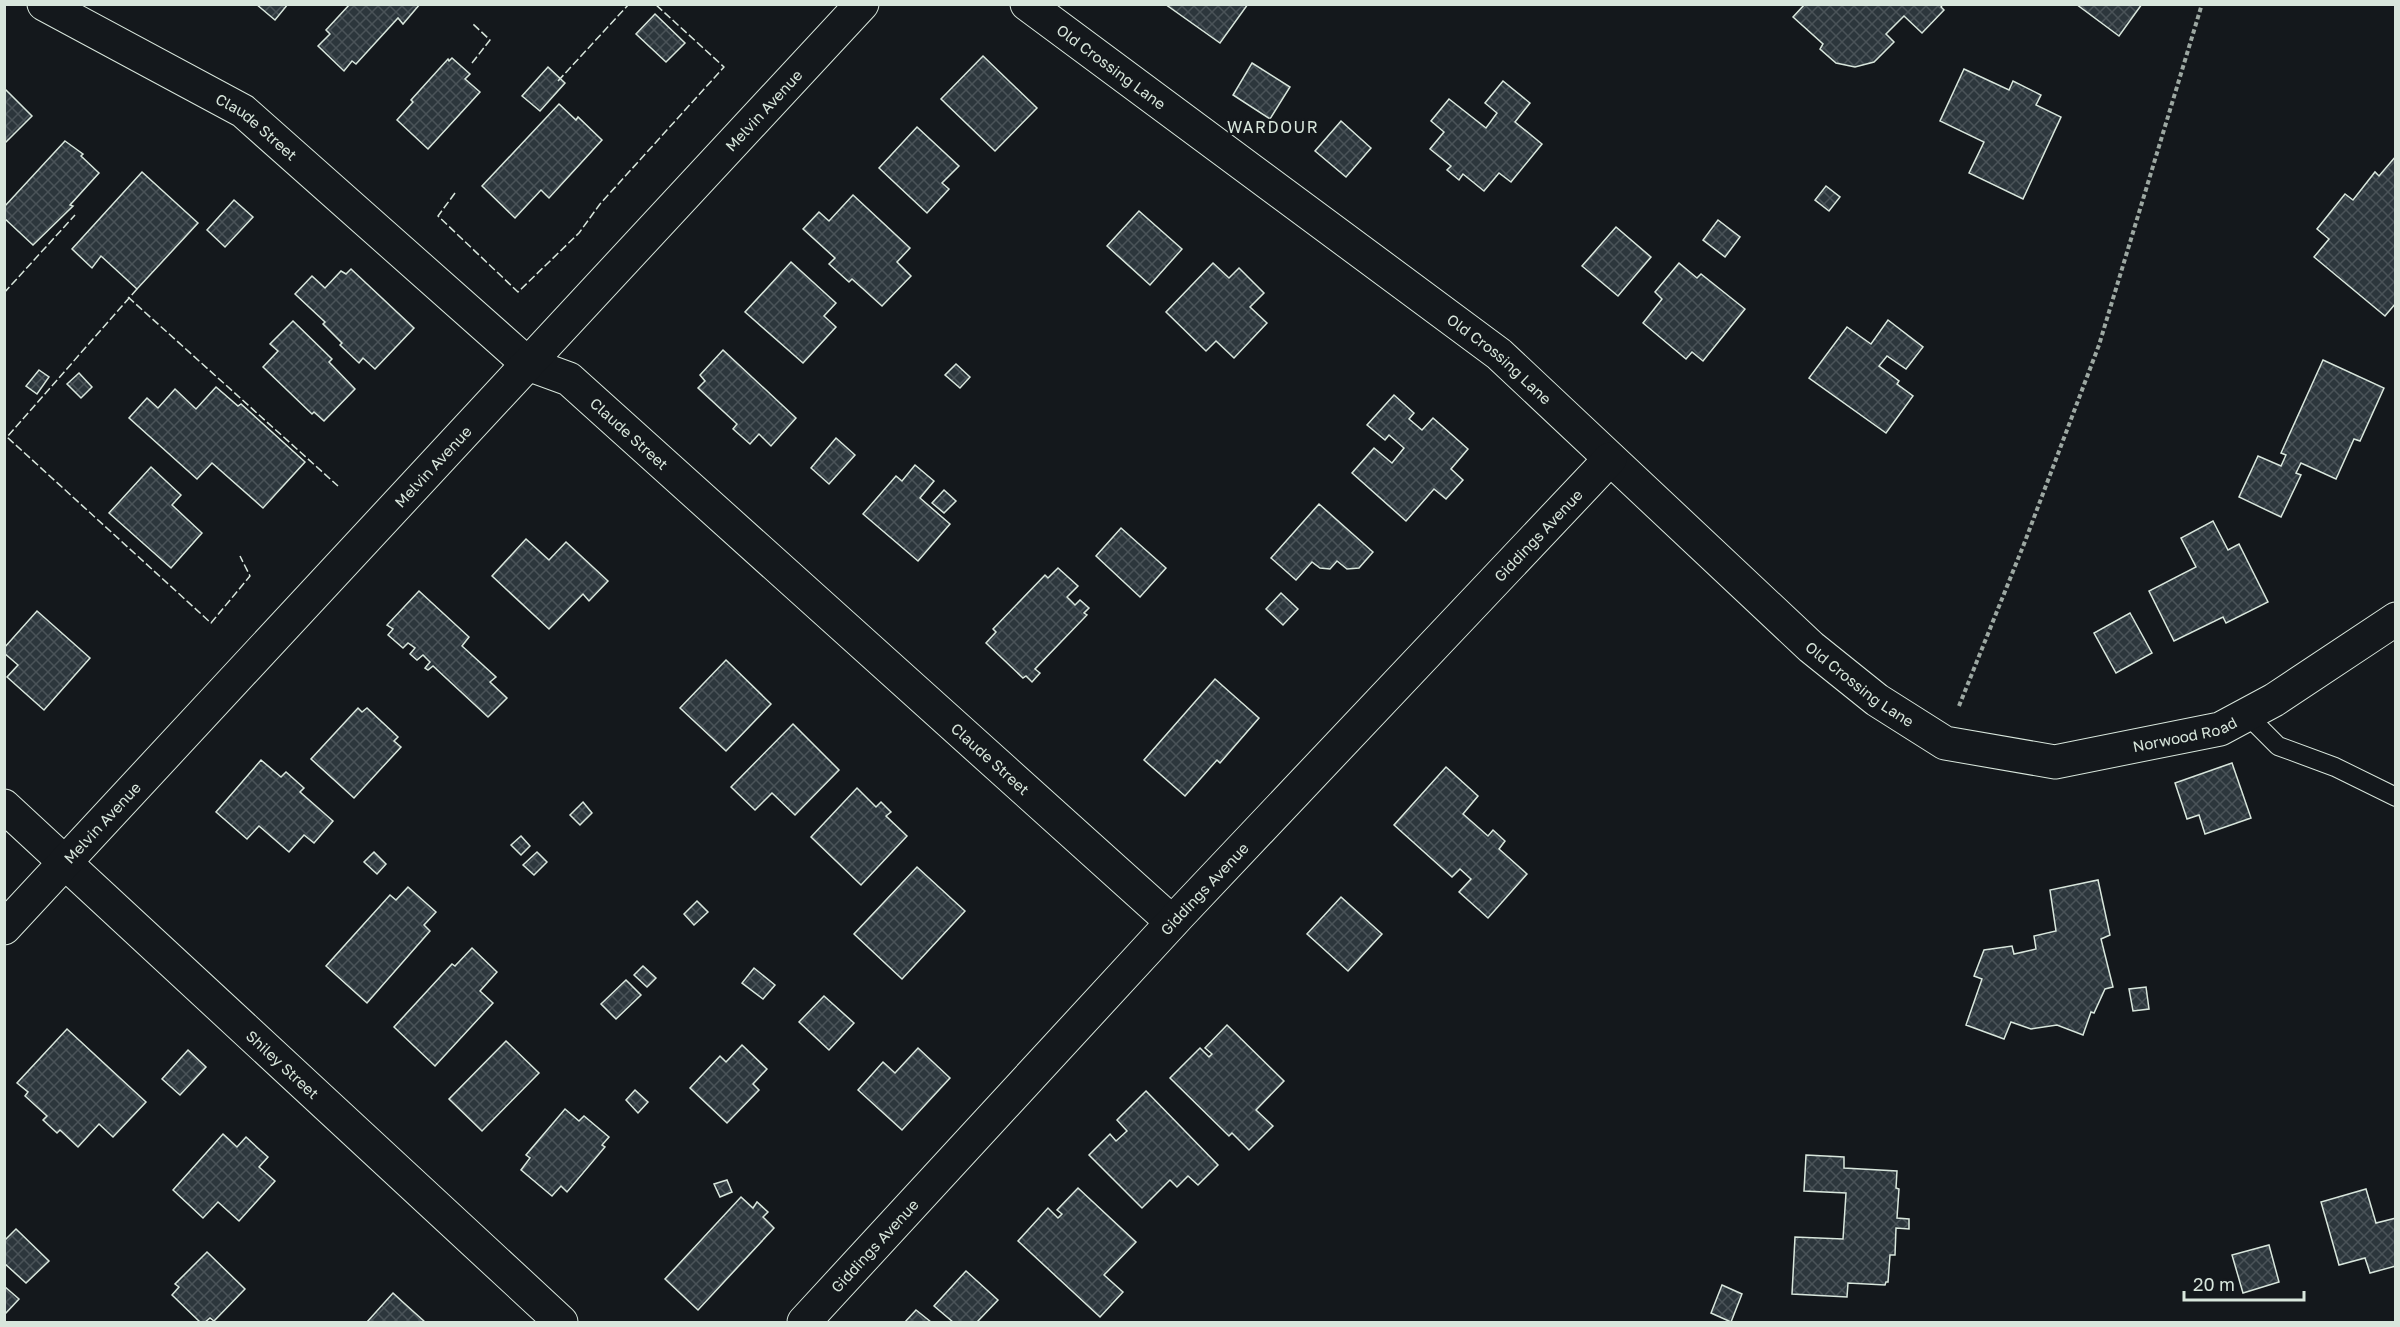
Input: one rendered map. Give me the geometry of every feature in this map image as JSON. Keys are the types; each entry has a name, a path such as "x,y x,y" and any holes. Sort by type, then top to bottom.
{"street":[{"name":"Claude Street","path":"44,4 243,111 528,364 569,379 1172,922"},
{"name":"Melvin Avenue","path":"4,928 862,4"},
{"name":"Old Crossing Lane","path":"1027,4 1499,354 1811,647 1877,700 1945,743"},
{"name":"Giddings Avenue","path":"804,1323 1172,922 1610,459"},
{"name":"Norwood Road","path":"1945,743 2055,762 2220,729 2274,700 2396,619"},
{"name":"Shiley Street","path":"4,806 561,1323"}],"lane":[{"path":"2247,714 2278,746 2335,767 2396,797"}],"path":[{"path":"1945,743 2024,544 2099,345 2202,4"}],"building":[{"path":"256,4 288,4 275,20"},
{"path":"350,4 420,4 403,24 398,18 356,64 352,61 344,71 318,46 330,34 326,30"},
{"path":"1165,4 1248,4 1220,43"},
{"path":"1805,4 1943,4 1941,7 1944,10 1922,33 1904,16 1886,34 1894,42 1874,62 1855,67 1836,63 1820,49 1823,44 1793,17"},
{"path":"2076,4 2142,4 2119,36"},
{"path":"655,14 685,43 666,62 636,34"},
{"path":"983,56 1037,108 995,151 941,99"},
{"path":"452,58 470,74 465,79 480,92 428,149 397,120 413,102 411,100 448,59 449,61"},
{"path":"1252,63 1290,87 1270,119 1233,95"},
{"path":"548,67 565,83 540,111 522,96"},
{"path":"1964,69 2009,90 2013,81 2041,95 2036,105 2061,117 2023,199 1969,173 1984,142 1940,121"},
{"path":"1503,81 1530,103 1515,122 1542,144 1511,182 1499,173 1484,191 1463,174 1459,180 1447,170 1451,166 1430,149 1444,132 1431,121 1449,99 1486,128 1497,113 1485,103"},
{"path":"4,88 32,116 4,144"},
{"path":"559,104 576,120 578,117 602,140 549,198 541,190 515,218 482,186"},
{"path":"1341,121 1371,148 1346,177 1315,151"},
{"path":"917,127 959,166 942,183 949,189 927,213 879,168"},
{"path":"65,141 83,154 81,156 99,173 70,205 73,206 33,245 4,218 4,207"},
{"path":"2396,156 2396,303 2385,316 2314,257 2329,239 2317,229 2345,194 2353,200 2375,172 2379,176"},
{"path":"142,172 198,223 137,289 101,256 92,268 72,249"},
{"path":"1826,186 1840,197 1829,211 1815,200"},
{"path":"853,195 910,248 897,262 911,276 882,306 852,279 849,282 829,264 835,258 803,229 819,212 829,221"},
{"path":"234,200 253,217 225,247 207,230"},
{"path":"1139,211 1182,249 1150,285 1107,246"},
{"path":"1718,220 1740,237 1725,257 1703,240"},
{"path":"1616,227 1651,257 1618,296 1582,266"},
{"path":"791,262 836,303 824,316 836,327 803,363 745,312"},
{"path":"1213,263 1229,278 1239,268 1264,293 1250,307 1267,323 1234,358 1216,341 1206,351 1166,312"},
{"path":"1679,263 1697,278 1701,274 1745,309 1703,361 1692,352 1686,359 1643,323 1662,299 1655,292"},
{"path":"351,269 414,328 375,369 363,358 359,363 340,345 342,343 323,324 325,322 295,294 312,276 325,288 341,271 346,274"},
{"path":"1888,320 1923,347 1906,369 1887,356 1879,366 1899,381 1897,384 1913,396 1886,433 1809,378 1847,327 1871,344"},
{"path":"293,321 332,359 329,362 355,389 324,421 314,412 312,414 263,367 278,351 270,344"},
{"path":"723,350 796,418 771,446 759,434 750,444 733,429 737,424 698,388 705,381 700,375"},
{"path":"2323,360 2384,388 2360,441 2354,439 2336,479 2301,463 2296,473 2301,475 2281,517 2239,497 2258,456 2281,466 2286,455 2281,453"},
{"path":"956,364 970,377 960,388 945,375"},
{"path":"39,370 49,377 37,394 26,386"},
{"path":"79,373 92,387 81,398 67,384"},
{"path":"216,387 238,406 241,404 305,462 263,508 212,463 197,479 129,418 147,398 158,408 175,389 196,409"},
{"path":"1394,395 1414,413 1409,419 1422,430 1433,418 1468,449 1451,469 1463,480 1446,499 1434,489 1406,521 1352,473 1374,448 1392,463 1404,448 1389,435 1385,440 1367,425"},
{"path":"836,438 855,455 829,484 811,468"},
{"path":"915,465 934,481 920,498 950,524 918,561 863,514 896,476 902,481"},
{"path":"151,467 181,495 172,505 202,533 171,568 109,513"},
{"path":"944,490 956,501 944,513 932,503"},
{"path":"1319,504 1373,552 1359,568 1347,569 1337,561 1330,569 1320,568 1312,562 1296,580 1271,558"},
{"path":"2213,521 2228,550 2239,544 2268,602 2226,623 2223,617 2174,641 2149,591 2196,567 2181,538"},
{"path":"1121,528 1166,568 1140,597 1096,556"},
{"path":"526,539 549,560 566,542 608,581 589,601 583,594 549,629 492,576"},
{"path":"1058,568 1078,586 1067,597 1075,605 1080,600 1089,608 1084,613 1087,615 1035,669 1040,673 1032,682 1026,676 1023,678 986,643 996,632 993,629 1045,575 1048,578"},
{"path":"419,591 469,637 462,646 496,677 490,682 507,698 488,717 433,666 428,670 425,668 430,662 423,655 417,660 410,654 415,648 408,643 403,648 388,635 393,629 387,625"},
{"path":"1281,593 1298,609 1283,625 1266,609"},
{"path":"37,611 90,658 44,710 7,677 18,665 4,653 4,648"},
{"path":"2130,613 2152,653 2116,673 2094,633"},
{"path":"726,660 771,704 726,751 680,708"},
{"path":"1215,679 1259,718 1220,763 1217,760 1185,796 1144,760"},
{"path":"358,708 362,712 367,708 398,737 394,741 401,747 354,798 311,759"},
{"path":"793,724 839,770 795,815 772,793 755,810 731,787"},
{"path":"261,760 281,777 286,772 304,788 300,792 333,821 314,843 304,835 289,852 259,826 247,839 216,812"},
{"path":"2232,763 2251,818 2205,834 2199,815 2187,819 2175,783"},
{"path":"1446,767 1478,796 1463,814 1488,836 1493,830 1505,841 1499,849 1527,874 1488,918 1459,892 1471,879 1460,869 1452,877 1394,825"},
{"path":"857,788 876,807 881,802 891,812 886,816 907,836 861,885 811,837"},
{"path":"583,802 592,813 580,825 570,815"},
{"path":"521,836 530,846 521,855 511,845"},
{"path":"374,852 386,864 377,874 364,862"},
{"path":"537,852 547,862 534,875 523,865"},
{"path":"917,867 965,911 902,979 854,934"},
{"path":"2098,880 2110,935 2101,939 2113,987 2105,989 2094,1013 2091,1012 2083,1035 2057,1025 2031,1029 2011,1022 2004,1039 1966,1025 1982,979 1974,976 1984,950 2012,946 2014,954 2036,949 2034,936 2056,931 2050,890"},
{"path":"408,887 436,912 424,925 430,931 367,1003 326,966 390,895 396,900"},
{"path":"1341,897 1382,934 1348,971 1307,934"},
{"path":"697,901 708,912 694,925 684,914"},
{"path":"472,948 497,972 480,991 493,1003 435,1066 394,1027 452,964 455,966"},
{"path":"643,966 656,978 647,987 634,975"},
{"path":"754,968 775,985 763,999 742,983"},
{"path":"626,980 641,995 616,1019 601,1004"},
{"path":"2146,987 2149,1009 2133,1011 2129,989"},
{"path":"824,996 854,1023 829,1050 799,1022"},
{"path":"1227,1025 1284,1081 1256,1110 1273,1126 1249,1150 1232,1133 1229,1136 1170,1078 1200,1048 1209,1057 1212,1054 1205,1048"},
{"path":"67,1029 146,1102 113,1137 99,1124 78,1147 60,1130 57,1133 43,1120 47,1116 25,1096 28,1092 17,1083"},
{"path":"506,1041 539,1073 482,1131 449,1099"},
{"path":"742,1045 767,1069 753,1084 759,1090 727,1123 690,1088 720,1056 726,1062"},
{"path":"918,1048 950,1078 902,1130 858,1090 883,1062 895,1073"},
{"path":"188,1050 206,1067 180,1095 162,1079"},
{"path":"635,1090 648,1102 638,1113 626,1100"},
{"path":"1146,1091 1218,1165 1198,1185 1188,1176 1177,1187 1170,1180 1142,1208 1089,1155 1110,1134 1116,1141 1127,1131 1117,1120"},
{"path":"565,1109 579,1121 584,1116 609,1137 602,1145 605,1147 567,1192 561,1186 552,1196 521,1170 530,1158 526,1155"},
{"path":"223,1134 237,1147 246,1137 268,1157 259,1167 275,1181 239,1221 218,1202 203,1218 173,1190"},
{"path":"1806,1155 1844,1157 1844,1168 1897,1171 1896,1188 1899,1189 1897,1218 1909,1219 1909,1229 1896,1228 1895,1255 1890,1255 1888,1282 1885,1285 1848,1283 1847,1297 1792,1294 1795,1237 1843,1239 1846,1193 1804,1191"},
{"path":"727,1180 732,1192 720,1197 714,1184"},
{"path":"1078,1188 1136,1242 1104,1275 1123,1292 1100,1317 1018,1241 1048,1208 1058,1218 1062,1214 1057,1210"},
{"path":"2366,1189 2376,1223 2396,1218 2396,1266 2370,1273 2365,1258 2339,1265 2321,1202"},
{"path":"741,1197 753,1208 757,1202 768,1212 763,1217 774,1228 698,1310 665,1279"},
{"path":"16,1229 49,1261 26,1283 4,1263 4,1241"},
{"path":"2269,1245 2279,1282 2243,1293 2232,1255"},
{"path":"207,1252 245,1289 214,1321 210,1318 205,1322 200,1322 172,1295 179,1287 175,1284"},
{"path":"966,1271 998,1300 977,1322 953,1322 934,1306"},
{"path":"1722,1285 1742,1294 1731,1322 1711,1313"},
{"path":"4,1286 19,1299 4,1315"},
{"path":"393,1293 405,1304 425,1322 367,1322"},
{"path":"916,1310 931,1322 905,1322"}],"fence":[{"path":"558,81 629,4"},
{"path":"455,193 438,216 518,292 579,233 600,204 724,67 655,4"},
{"path":"472,63 490,40 473,24"},
{"path":"4,293 75,215"},
{"path":"137,289 7,437 211,623 250,576 240,556"},
{"path":"128,297 338,486"}],"district":[{"name":"WARDOUR","path":"1273,127"}]}
